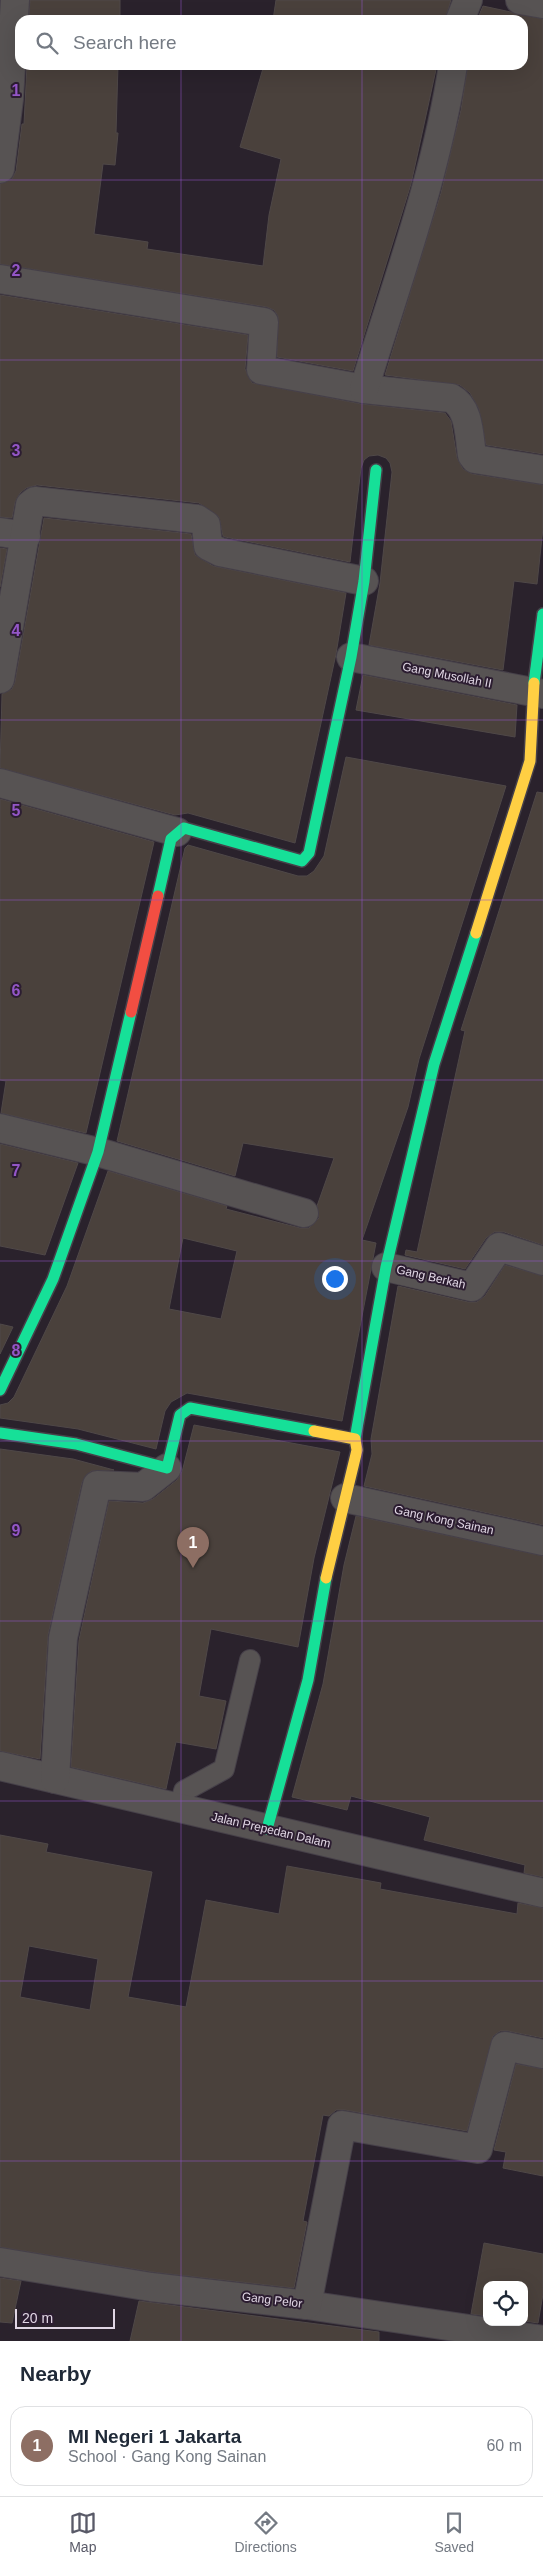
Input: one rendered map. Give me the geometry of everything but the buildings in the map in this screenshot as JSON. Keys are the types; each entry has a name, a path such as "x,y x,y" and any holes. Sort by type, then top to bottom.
{"street":[{"path":"0,169 9,99 15,0"},
{"path":"462,15 468,0"},
{"path":"520,0 543,4"},
{"path":"364,388 412,242 430,178 452,70"},
{"path":"0,279 264,322 261,370 364,388 442,396 458,402 463,409 472,455 475,459 543,470"},
{"path":"0,1390 53,1279 98,1152 166,851 177,832 184,828 292,859 302,861 306,859 313,841 351,657 364,581 376,470"},
{"path":"0,679 13,534 30,505 38,500 197,519 206,525 208,546 220,552 364,581"},
{"path":"268,1829 308,1680 329,1562 358,1450 355,1439 386,1267 434,1064 530,761 538,693 543,614"},
{"name":"Gang Musollah II","path":"351,657 538,693"},
{"path":"0,783 177,832"},
{"path":"0,1128 98,1152 304,1213"},
{"name":"Gang Berkah","path":"386,1267 472,1287 499,1247 543,1261"},
{"path":"55,1779 63,1638 97,1485 143,1487 167,1468 180,1415 190,1408 355,1439"},
{"path":"0,1433 76,1444 167,1468"},
{"name":"Gang Kong Sainan","path":"345,1498 543,1542"},
{"name":"Jalan Prepedan Dalam","path":"0,1766 543,1892"},
{"path":"307,2305 342,2125 478,2149 505,2046 543,2054"},
{"name":"Gang Pelor","path":"0,2262 151,2286 307,2305 543,2340"}],"lane":[{"path":"179,1808 184,1791 224,1769 250,1660"}],"traffic: fast":[{"path":"158,896 171,839 184,828 302,861 309,853 351,657 364,581 376,470"},
{"path":"534,683 543,614"},
{"path":"355,1439 386,1267 434,1064 476,933"},
{"path":"0,1390 53,1279 98,1152 131,1012"},
{"path":"0,1433 76,1444 167,1468 180,1415 190,1408 314,1431"},
{"path":"267,1829 308,1680 326,1578"}],"traffic: slow":[{"path":"476,933 530,761 534,683"},
{"path":"314,1431 355,1439 357,1450 326,1578"}],"traffic: jam":[{"path":"131,1012 158,896"}],"place":[{"name":"MI Negeri 1 Jakarta","path":"193,1568"}]}
